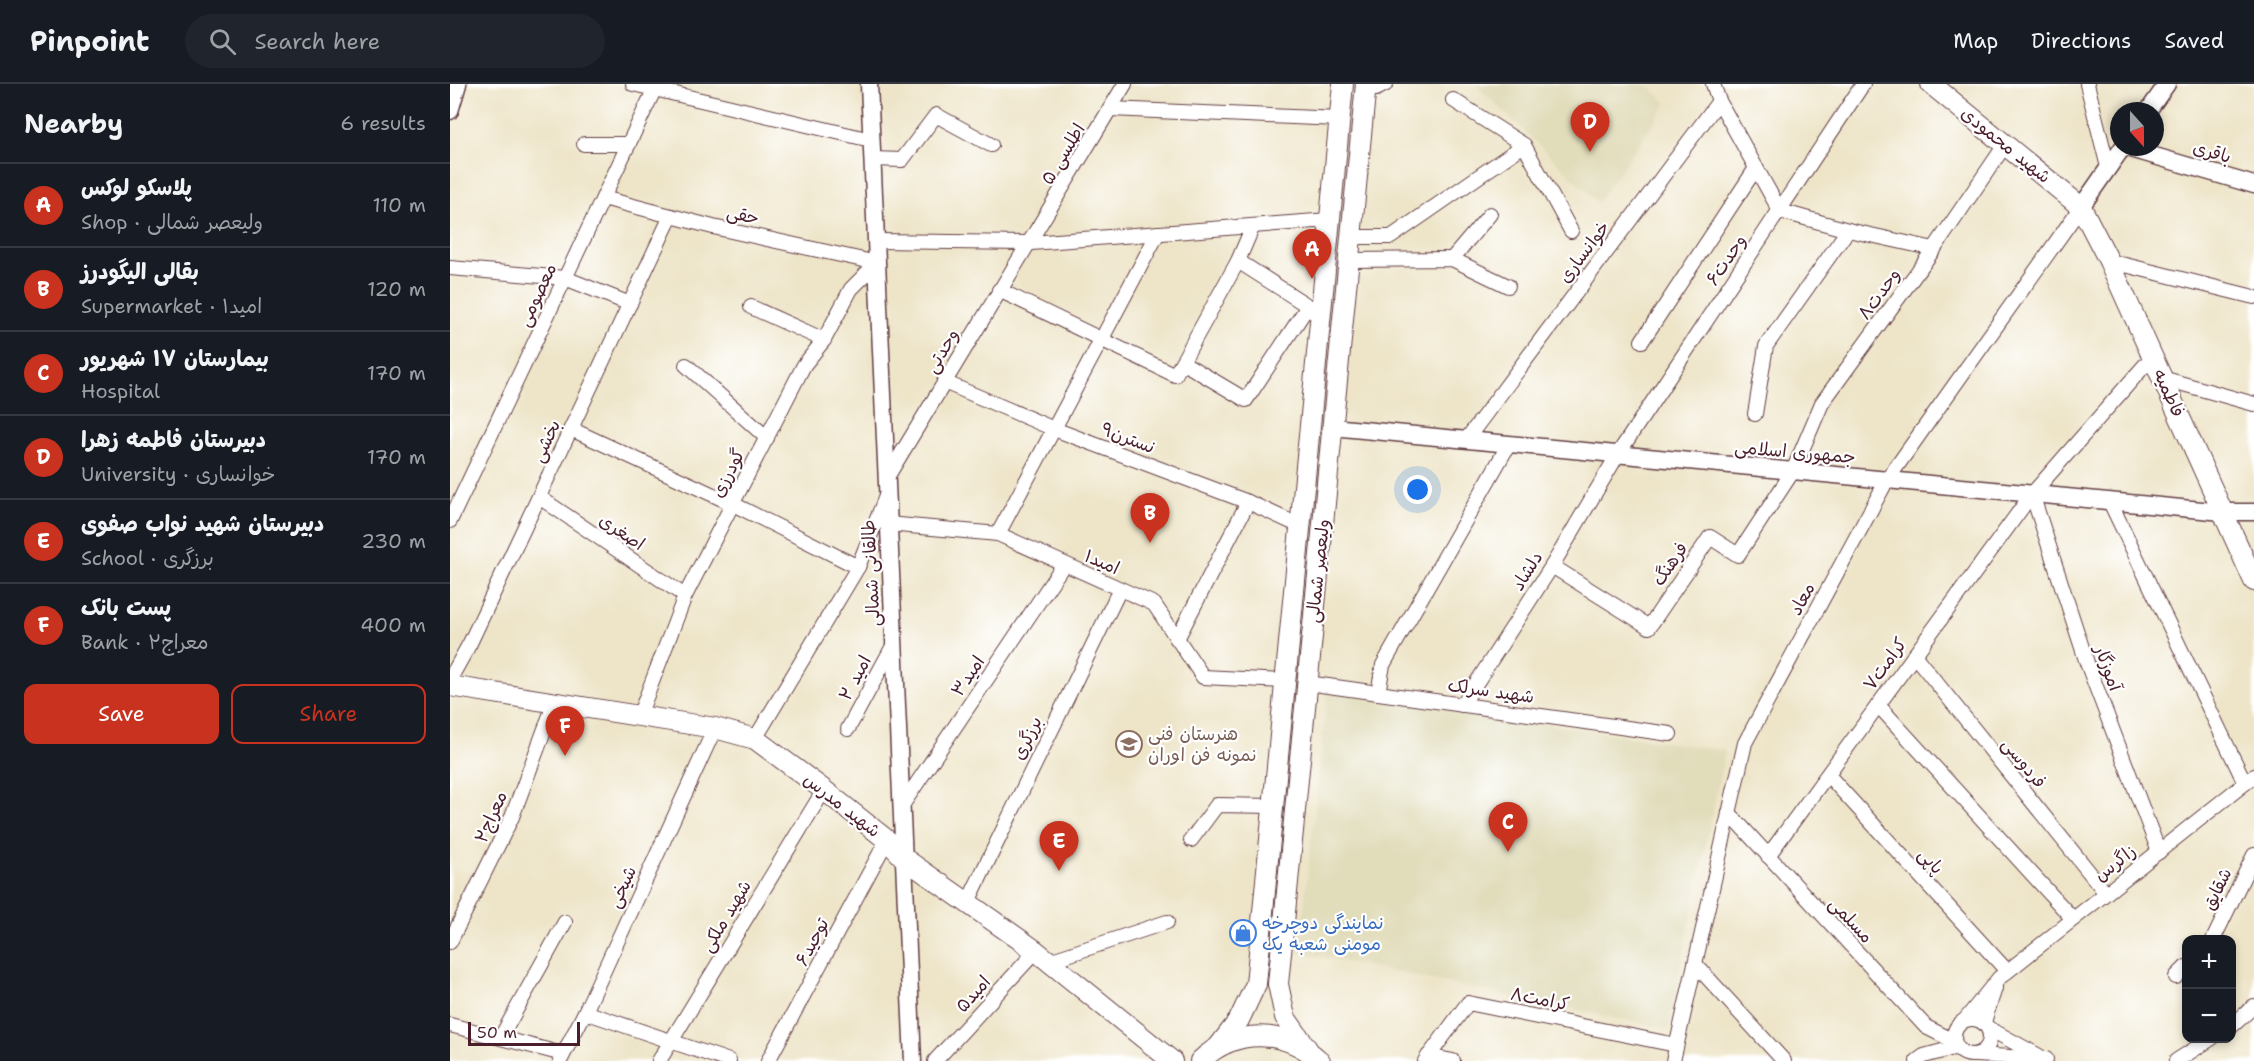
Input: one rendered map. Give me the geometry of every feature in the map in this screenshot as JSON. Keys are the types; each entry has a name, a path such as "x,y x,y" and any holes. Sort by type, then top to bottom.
{"main road":[{"name":"ولیعصر شمالی","path":"1219,1046 1239,1020 1256,984 1300,526 1314,313 1329,220 1343,84"},
{"name":"شهید محمودی","path":"1931,84 2080,207"},
{"name":"ولیعصر شمالی","path":"1314,1055 1285,1017 1278,984 1366,86"},
{"name":"فاطمیه","path":"2080,207 2109,261 2254,581"},
{"name":"شهید مدرس","path":"450,686 715,728 755,740 824,790 887,840 905,859 1043,956 1172,1061"},
{"path":"1200,1061 1219,1046 1238,1038 1258,1035 1284,1039 1314,1055"}],"street":[{"path":"633,84 656,86 871,141"},
{"name":"طالقانی شمالی","path":"868,84 913,1061"},
{"path":"1366,86 1376,88 1386,84"},
{"path":"1713,84 1719,102 1780,211 1848,230 1934,249"},
{"name":"وحدت۶","path":"1618,454 1863,84"},
{"path":"2087,84 2108,168"},
{"path":"2154,102 2167,84"},
{"name":"معصومی","path":"450,521 656,86"},
{"name":"اطلسی ۵","path":"1031,243 1111,109 1120,86"},
{"path":"1454,99 1524,145 1571,231"},
{"name":"خوانساری","path":"1466,440 1719,102"},
{"path":"1111,109 1339,119"},
{"path":"872,159 902,160 936,115 991,145"},
{"path":"584,144 629,144"},
{"path":"1351,237 1391,237 1524,145"},
{"name":"وحدت۸","path":"1794,471 1822,403 1934,249 2005,145"},
{"path":"2080,207 2117,156"},
{"name":"باقری","path":"2155,156 2254,184"},
{"path":"1642,341 1756,168"},
{"name":"حقی","path":"603,198 671,216 877,263"},
{"name":"معاد","path":"1673,1061 1745,743 1887,480 2080,207"},
{"path":"1452,259 1490,214"},
{"name":"بخشی","path":"450,679 471,643 671,216"},
{"path":"876,241 1031,243 1329,220"},
{"path":"999,290 1175,375 1238,261 1253,226"},
{"path":"1755,414 1766,345 1848,230"},
{"path":"998,534 1158,233"},
{"name":"وحدتی","path":"755,740 858,567 887,486 944,382 999,290 1031,243"},
{"path":"1349,260 1452,259 1508,286"},
{"path":"1182,362 1246,400 1314,313 1238,261"},
{"path":"2109,261 2254,297"},
{"name":"گودرزی","path":"639,716 685,596 804,365 824,340 851,290 877,263"},
{"path":"450,268 565,278 630,304"},
{"path":"751,307 824,340"},
{"name":"کرامت۷","path":"1768,856 2032,494 2152,357"},
{"path":"686,365 767,438"},
{"path":"2162,378 2254,404"},
{"name":"نسترن۹","path":"944,382 1054,429 1248,502 1300,526"},
{"name":"جمهوری اسلامی","path":"1332,427 2110,502 2223,512 2254,512"},
{"path":"571,429 733,504 858,567"},
{"path":"1378,693 1383,664 1509,444"},
{"name":"دلشاد","path":"1462,705 1552,566 1618,454"},
{"name":"فرهنگ","path":"1552,566 1649,627 1710,537 1738,555 1794,471"},
{"name":"آموزگار","path":"2032,494 2086,663 2159,852"},
{"name":"اصغری","path":"539,497 685,596"},
{"path":"1177,639 1248,502"},
{"path":"2110,502 2250,780"},
{"name":"امید۱","path":"888,524 998,534 1154,604 1203,677 1285,681"},
{"name":"امید۳","path":"901,807 1064,564"},
{"name":"برزگری","path":"967,904 1120,589"},
{"name":"امید ۲","path":"848,729 894,644"},
{"name":"فردوسی","path":"1914,655 2106,893"},
{"name":"شهید سرلک","path":"1307,683 1670,734"},
{"name":"معراج۲","path":"450,942 512,817 555,702"},
{"path":"1878,705 2073,919"},
{"name":"شیخی","path":"561,1058 585,1012 715,728"},
{"name":"پاپی","path":"1828,775 2003,974"},
{"name":"زاگرس","path":"1965,1020 2003,974 2250,780"},
{"name":"شهید ملکی","path":"659,1061 824,790"},
{"path":"1191,840 1216,805 1273,806"},
{"name":"مسلمی","path":"1729,813 1926,1027 1956,1044"},
{"name":"توحید۶","path":"768,1061 887,840"},
{"name":"شقایق","path":"2215,935 2254,855"},
{"path":"501,1037 566,922"},
{"path":"1043,956 1167,922"},
{"name":"امید۵","path":"935,1061 1043,956"},
{"path":"1695,964 1784,1061"},
{"path":"2176,977 2182,972"},
{"path":"1976,1055 1986,1050 1989,1045 1990,1033 1986,1025 2003,974"},
{"name":"کرامت۸","path":"1427,1059 1468,1003 1676,1045"},
{"path":"2236,1022 2254,1006"},
{"path":"585,1012 729,1061"},
{"path":"1975,1019 2047,1060 1965,1054 1956,1044 1957,1027 1965,1020 1975,1019"},
{"path":"450,1025 501,1037 561,1058"},
{"path":"2176,1061 2204,1043"},
{"path":"1920,1059 1956,1044"},
{"path":"1427,1059 1453,1061"}],"shaded area":[{"path":"1475,84 1646,84 1667,103 1598,202"},
{"path":"1329,682 1462,711 1725,751 1668,1029 1299,952"}],"place":[{"name":"دبیرستان فاطمه زهرا","path":"1590,152"},
{"name":"پلاسکو لوکس","path":"1312,279"},
{"name":"بقالی الیگودرز","path":"1150,543"},
{"name":"هنرستان فنی نمونه فن اوران","path":"1129,744"},
{"name":"پست بانک","path":"565,756"},
{"name":"بیمارستان ۱۷ شهریور","path":"1508,852"},
{"name":"دبیرستان شهید نواب صفوی","path":"1059,871"},
{"name":"نمایندگی دوچرخه مومنی شعبه یک","path":"1243,933"}]}
